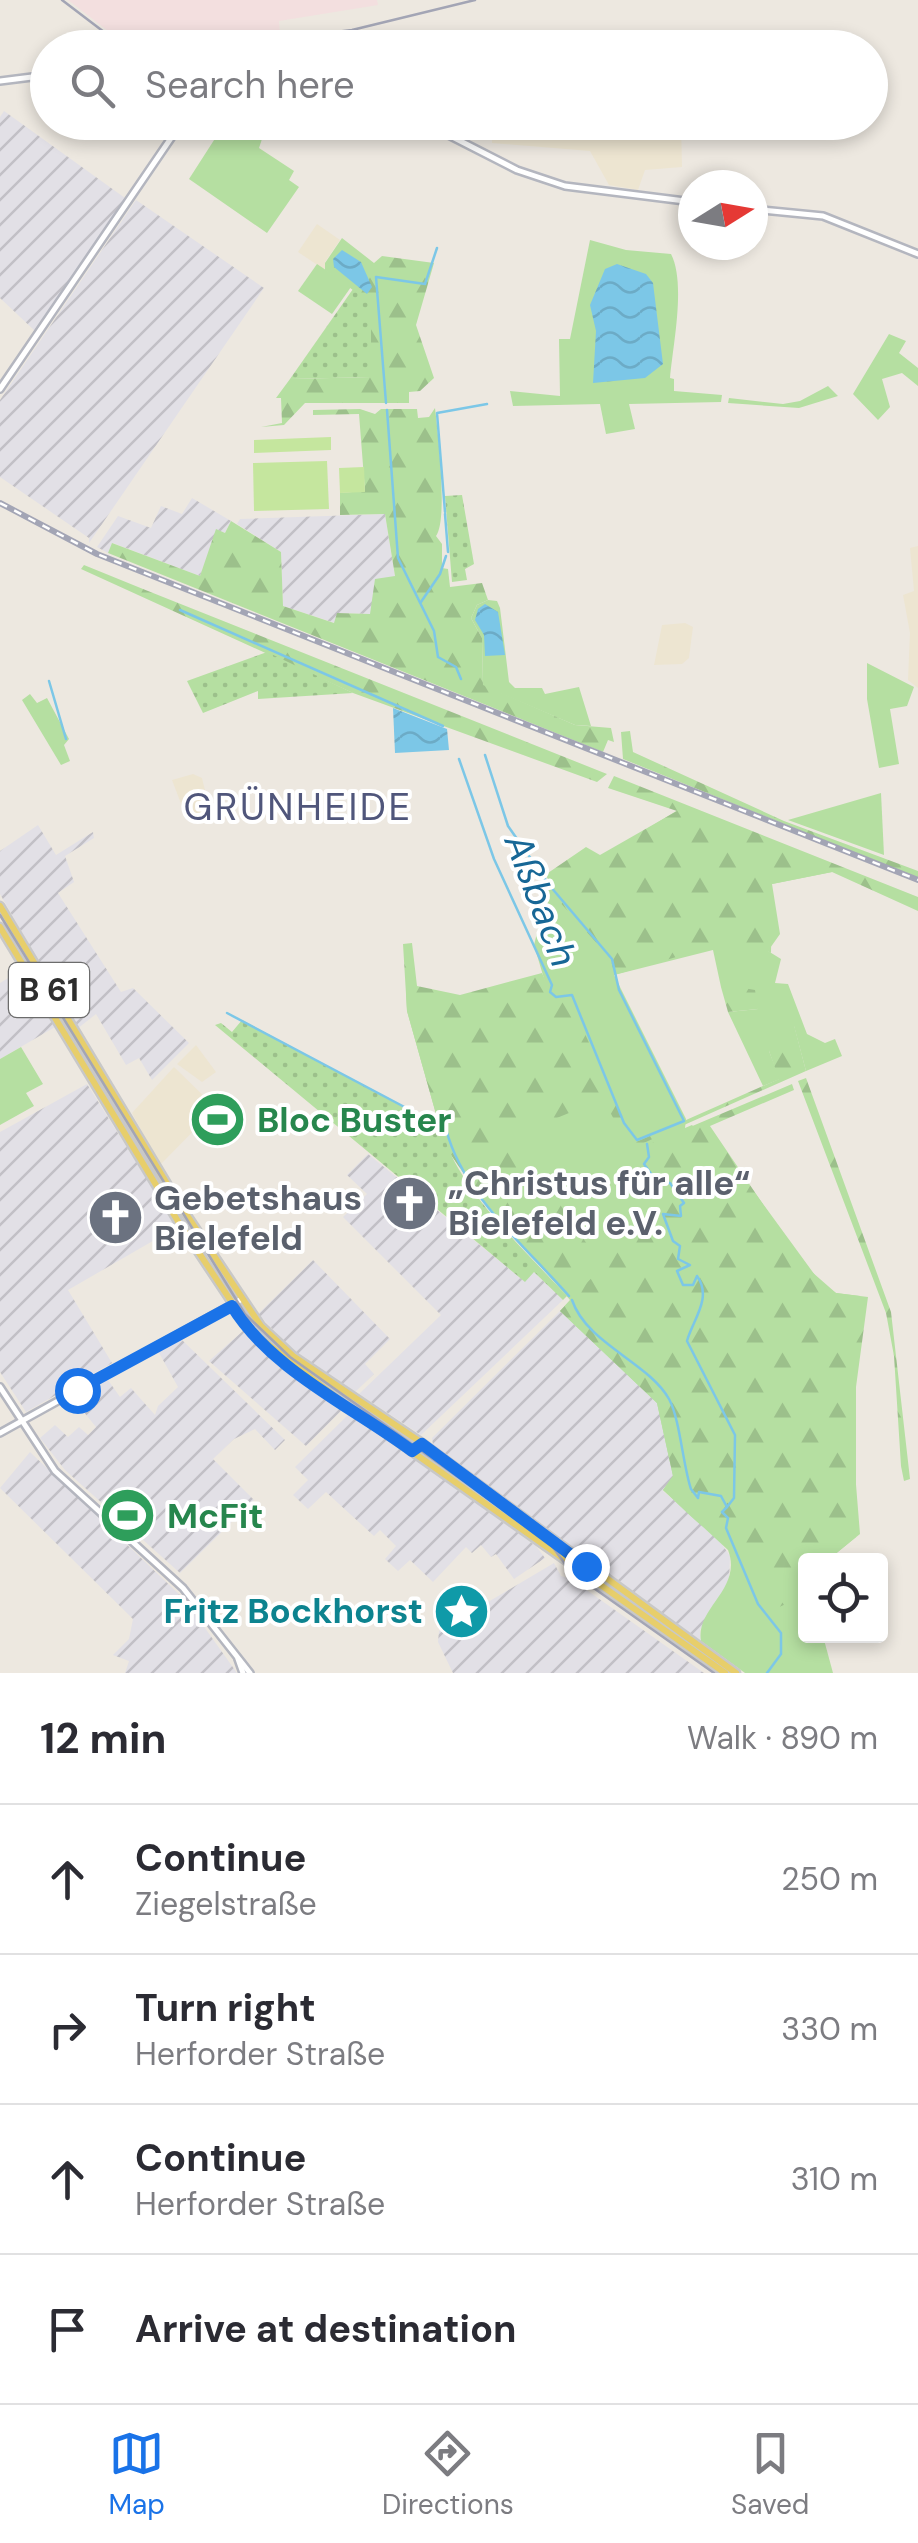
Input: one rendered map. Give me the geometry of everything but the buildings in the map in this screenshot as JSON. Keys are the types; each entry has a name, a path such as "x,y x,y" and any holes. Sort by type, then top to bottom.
{"main road":[{"name":"B 61","path":"0,906 94,1066 261,1326 293,1356 422,1444 736,1673"},
{"name":"B 61","path":"0,927 90,1078 251,1331 287,1362 725,1673"},
{"path":"90,1078 94,1066"},
{"path":"412,1451 422,1444"}],"street":[{"path":"0,81 30,77"},
{"path":"0,389 170,140"},
{"path":"458,140 511,167 565,186 678,200"},
{"path":"768,210 823,216 918,254"},
{"path":"0,1433 242,1298"},
{"path":"0,1387 20,1422 70,1487 183,1588 246,1673"}],"shaded area":[{"path":"68,0 377,0 378,5 279,21 280,30 107,30"},
{"path":"4,111 30,130 30,140 44,140 125,198 35,331 0,298 0,117"},
{"path":"681,140 682,167 645,170 638,190 609,185 590,151 492,143"},
{"path":"136,200 264,288 89,543 89,538 0,477 0,400"},
{"path":"317,224 340,240 325,262 325,270 298,252"},
{"path":"192,498 231,521 225,533 217,530 200,576 113,543 108,553 97,547 118,516 151,528 161,506 182,514"},
{"path":"385,514 395,577 371,614 338,613 335,623 283,606 281,552 237,524 240,519"},
{"path":"918,546 918,688 908,680 910,633 903,595 914,591 910,548"},
{"path":"685,623 693,627 689,658 682,664 654,665 662,625"},
{"path":"193,774 202,778 210,811 186,817 172,780"},
{"path":"38,825 56,855 93,832 94,838 65,856 74,882 58,893 121,992 133,988 189,1043 152,1080 139,1058 126,1065 96,1014 77,1029 0,894 0,851"},
{"path":"20,971 55,1027 0,1059 0,983"},
{"path":"196,1045 216,1072 202,1082 177,1064"},
{"path":"174,1067 216,1108 160,1165 132,1113"},
{"path":"87,1084 177,1227 68,1290 112,1363 26,1412 0,1372 0,1132"},
{"path":"368,1154 524,1281 534,1272 563,1300 421,1435 359,1394 441,1315 343,1217 367,1194 347,1175"},
{"path":"313,1260 390,1339 365,1364 374,1374 355,1392 295,1352 258,1314"},
{"path":"560,1311 658,1403 674,1476 663,1491 717,1537 730,1556 729,1582 700,1630 701,1641 433,1445 432,1438"},
{"path":"244,1330 339,1405 341,1411 306,1446 209,1361"},
{"path":"181,1339 285,1440 275,1450 255,1429 234,1439 213,1459 254,1500 180,1573 65,1470 40,1438 55,1425 68,1437 79,1427 88,1435 96,1427 74,1400 108,1380 120,1397 131,1388 155,1415 158,1406 178,1387 158,1351"},
{"path":"350,1413 536,1546 545,1558 514,1579 496,1554 491,1557 481,1545 472,1553 466,1547 433,1582 410,1560 398,1571 385,1559 396,1546 380,1530 374,1536 326,1492 308,1509 293,1495 308,1480 295,1467"},
{"path":"30,1452 185,1600 237,1673 125,1673 129,1661 113,1655 129,1639 133,1619 0,1488"},
{"path":"554,1563 561,1576 571,1579 704,1673 453,1673 438,1642 439,1631"}],"green space":[{"path":"214,140 262,140 259,148 294,171 289,180 299,187 267,233 189,179"},
{"path":"342,238 374,263 382,256 434,263 416,325 434,378 420,391 409,392 409,403 305,403 284,425 261,427 282,423 281,398 276,398 290,379 371,377 371,303 325,270 325,263"},
{"path":"590,240 626,250 671,254 678,281 670,378 674,379 674,391 722,395 721,402 629,404 635,429 606,434 600,404 513,406 510,391 560,396 559,339 570,339"},
{"path":"317,264 351,287 332,314 298,291"},
{"path":"353,289 371,302 371,377 290,379"},
{"path":"889,334 906,341 899,353 918,368 918,386 902,373 882,379 890,407 878,420 853,394"},
{"path":"828,386 838,396 799,408 728,403 729,398 783,404 800,401"},
{"path":"435,408 442,495 436,536 442,544 442,568 448,569 450,587 482,583 488,600 477,605 471,618 482,638 483,685 575,725 611,728 614,742 608,740 603,752 108,553 112,543 200,576 216,529 225,533 231,521 281,552 283,606 334,623 337,613 370,614 375,579 395,576 385,514 340,515 340,493 365,491 359,414 313,415 313,410 360,409 375,414 381,409 417,409 418,418 429,417"},
{"path":"331,437 331,450 254,453 254,440"},
{"path":"327,461 329,509 254,511 253,463"},
{"path":"364,467 365,492 340,493 339,468"},
{"path":"462,495 474,564 465,569 467,580 452,582 445,496"},
{"path":"84,565 607,774 597,782 353,693 81,569"},
{"path":"497,601 500,608 509,682 515,688 542,688 545,694 579,687 591,726 575,725 483,686 482,638 471,618 477,605"},
{"path":"267,652 353,693 258,699 258,691 203,713 187,681"},
{"path":"867,663 914,687 907,706 890,709 899,764 879,768 867,699"},
{"path":"30,694 37,703 47,698 69,739 64,745 70,761 61,765 22,700"},
{"path":"630,731 633,752 784,821 918,871 918,878 623,759 621,732"},
{"path":"614,776 918,897 918,911 832,872 772,884 771,953 763,949 704,949 614,975 611,959 548,889 553,885 545,875 586,847 600,855 677,811 608,788"},
{"path":"881,793 884,855 788,820"},
{"path":"678,810 832,872 772,884 780,934 768,951 781,959 775,983 788,984 807,1034 825,1043 835,1039 842,1056 806,1071 794,1026 769,1051 780,1079 763,1086 728,1012 758,1009 740,990 721,987 713,950 614,975 686,1119 685,1128 692,1125 750,1186 820,1282 836,1293 860,1296 848,1385 860,1534 837,1553 798,1553 798,1643 825,1643 833,1673 745,1673 701,1641 705,1618 724,1587 731,1564 728,1550 663,1490 673,1476 657,1403 560,1311 570,1300 477,1193 445,1146 407,1011 406,993 414,990 462,1000 545,982 534,945 548,889"},
{"path":"412,943 417,986 460,995 542,973 546,982 554,981 564,987 634,1143 779,1079 769,1051 771,1034 794,1025 806,1071 630,1149 603,1099 513,1136 600,1263 568,1297 477,1193 445,1146 407,1011 403,944"},
{"path":"721,987 755,990 758,1009 728,1012"},
{"path":"242,1020 442,1128 449,1150 476,1195 567,1296 563,1300 534,1272 525,1282 215,1025 221,1023 232,1032"},
{"path":"21,1047 43,1084 26,1093 34,1106 0,1125 0,1059"},
{"path":"806,1078 891,1312 910,1479 904,1481 894,1356 886,1313 798,1081"},
{"path":"792,1084 794,1090 710,1126 804,1265 836,1293 868,1297 856,1387 856,1537 837,1553 798,1553 798,1580 788,1603 777,1608 768,1600 774,1585 770,1564 710,1531 663,1490 673,1476 657,1403 560,1311 625,1243 638,1149"}],"water":[{"path":"342,250 361,262 372,287 367,294 334,267 333,259"},
{"path":"617,264 646,274 653,283 663,364 645,378 593,383 596,331 590,305 605,269"},
{"path":"485,604 498,612 505,655 485,656 484,635 475,620 478,609"},
{"path":"393,708 447,729 449,750 395,753"}],"waterway":[{"name":"Aßbach","path":"386,403 376,277 425,284 437,248"},
{"path":"445,512 437,413 487,404"},
{"name":"Aßbach","path":"387,410 398,558 434,631 438,657 456,667 461,679"},
{"path":"445,514 448,552"},
{"path":"421,602 440,574 446,556"},
{"path":"180,610 443,726"},
{"path":"49,681 66,739"},
{"path":"459,759 494,859 552,985 550,992 556,997 572,995 624,1123 637,1140 684,1121 619,990 612,959 550,886 508,826 485,755"},
{"path":"227,1013 446,1129 454,1153 481,1198 569,1296"},
{"name":"Aßbach","path":"647,1144 649,1157 644,1164 657,1182 670,1183 684,1203 680,1206 681,1216 663,1214 673,1241 680,1246 678,1259 690,1265 677,1271 683,1285 693,1285 697,1276 703,1293 687,1341 735,1435 734,1498 727,1507"},
{"path":"572,1300 591,1329 647,1374 669,1399 691,1489 698,1498 699,1492 721,1496 727,1507 722,1512 728,1518 726,1528 758,1604 781,1633 781,1654 767,1673"}],"tram line":[{"path":"62,0 101,30"},
{"path":"352,30 475,0"},
{"path":"0,915 245,1314 290,1357 549,1542 571,1572 714,1673"}],"railway":[{"path":"0,503 97,554 918,880"}],"place":[{"name":"Bloc Buster","path":"218,1120"},
{"name":"„Christus für alle“ Bielefeld e.V.","path":"409,1203"},
{"name":"Gebetshaus Bielefeld","path":"115,1218"},
{"name":"McFit","path":"128,1516"},
{"name":"Fritz Bockhorst","path":"462,1611"}],"district":[{"name":"GRÜNHEIDE","path":"298,807"}],"route":[{"path":"77,1390 232,1306 251,1331 287,1362 412,1451 422,1444 586,1566"}]}
